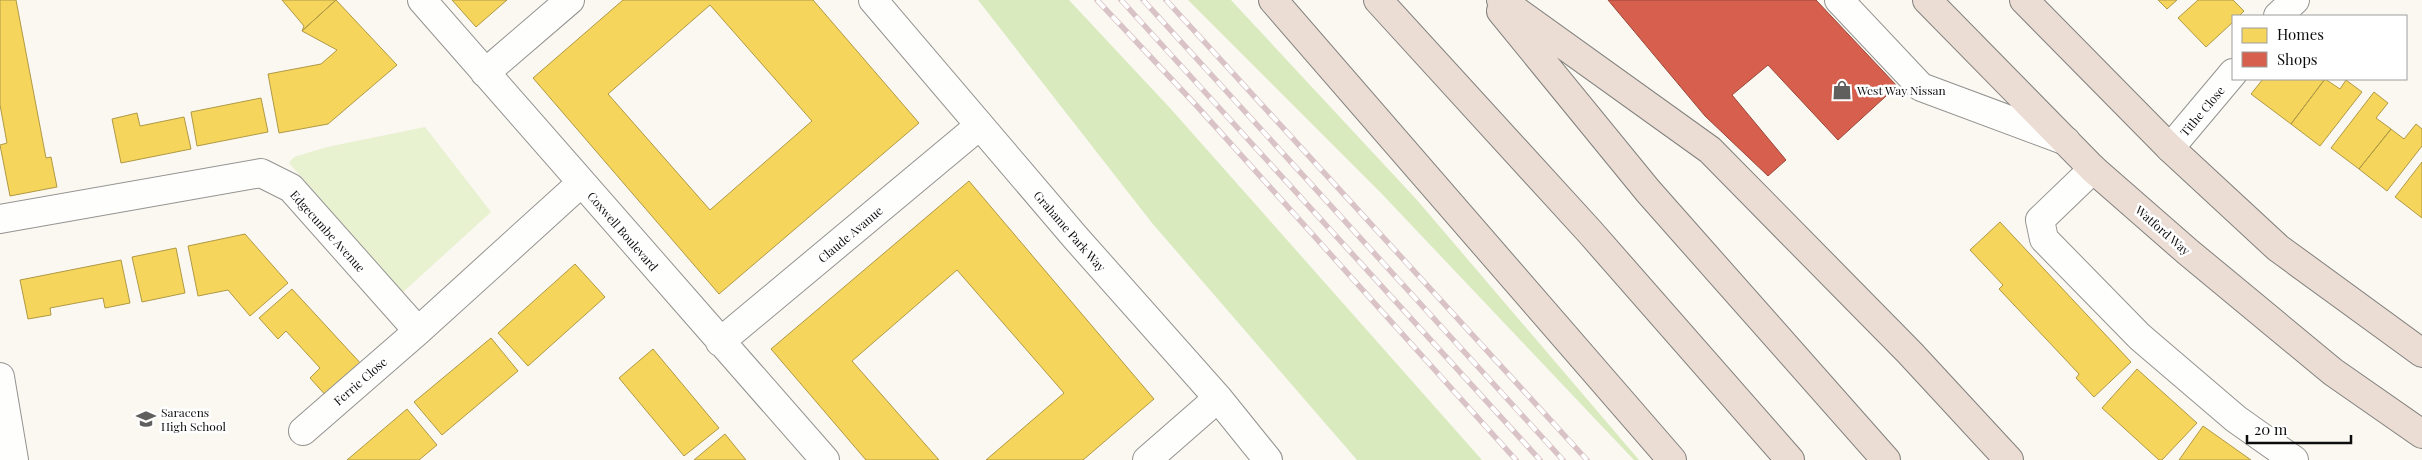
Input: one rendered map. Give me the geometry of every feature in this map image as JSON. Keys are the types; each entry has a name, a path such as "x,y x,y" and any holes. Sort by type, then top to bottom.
{"highway":[{"path":"1273,0 1672,460"},
{"path":"1378,0 1590,232 1790,460"},
{"path":"1492,0 1648,191 1886,460"},
{"path":"1500,0 1710,150 1910,353 2009,460"},
{"name":"Watford Way","path":"1926,0 2092,169 2188,252 2333,372 2422,434"},
{"path":"2024,0 2170,148 2278,248 2422,353"}],"street":[{"name":"Coxwell Boulevard","path":"422,0 825,460"},
{"path":"485,73 570,0"},
{"name":"Grahame Park Way","path":"873,0 980,126 1218,398 1268,460"},
{"path":"1839,0 1921,87 2066,141"},
{"path":"2279,15 2295,0"},
{"name":"Tithe Close","path":"2170,148 2232,74"},
{"name":"Claude Avanue","path":"720,342 980,126"},
{"path":"2092,169 2040,220 2044,239 2140,337 2236,419 2294,460"},
{"name":"Edgecumbe Avenue","path":"0,219 261,173 291,188 418,331"},
{"path":"418,331 581,183"},
{"name":"Ferrie Close","path":"303,431 418,331"},
{"path":"0,377 14,460"},
{"path":"1147,460 1218,398"}],"green space":[{"path":"978,0 1069,0 1170,108 1482,460 1357,460 1152,223"},
{"path":"1188,0 1231,0 1417,200 1639,460 1634,460 1380,192"},
{"path":"425,127 491,212 403,292 289,163 294,157 327,147"}],"building: Homes":[{"path":"0,0 16,0 46,158 51,157 57,187 10,196 0,145 7,143 0,105"},
{"path":"282,0 336,0 302,31 304,26"},
{"path":"336,0 397,65 328,124 279,133 268,74 321,64 337,50 302,31"},
{"path":"452,0 507,0 476,27"},
{"path":"623,0 813,0 919,123 719,294 533,78","holes":["710,5 812,121 710,210 608,94"]},
{"path":"2158,0 2177,0 2167,9"},
{"path":"2198,0 2233,0 2244,11 2240,15 2232,15 2232,23 2206,47 2178,18"},
{"path":"2262,80 2324,80 2291,124 2251,94"},
{"path":"2324,80 2340,89 2346,80 2362,92 2320,146 2291,124"},
{"path":"2374,92 2388,103 2376,118 2391,129 2359,169 2331,148"},
{"path":"261,98 268,132 197,146 191,112"},
{"path":"137,113 140,126 184,117 191,149 121,163 112,119"},
{"path":"2416,124 2422,129 2422,146 2387,191 2359,169 2391,129 2404,139"},
{"path":"2422,162 2422,218 2395,197"},
{"path":"969,181 1154,399 1083,460 986,460 1064,393 957,270 852,361 939,460 866,460 771,349"},
{"path":"2000,222 2131,362 2094,397 2076,378 2079,374 1999,289 2003,285 1970,250"},
{"path":"245,234 288,283 250,316 228,290 198,296 188,246"},
{"path":"176,248 185,293 142,302 132,257"},
{"path":"121,260 130,303 105,308 103,298 50,308 51,315 28,319 20,280"},
{"path":"575,264 605,297 528,366 498,333"},
{"path":"292,289 364,367 329,399 310,378 320,368 286,331 278,339 259,318"},
{"path":"491,338 518,371 442,435 414,402"},
{"path":"653,349 719,428 684,456 619,378"},
{"path":"2137,369 2197,423 2162,460 2159,460 2102,408"},
{"path":"407,409 437,445 419,460 347,460"},
{"path":"2203,426 2251,460 2179,460"},
{"path":"725,434 746,460 694,460"}],"building: Shops":[{"name":"West Way Nissan","path":"1608,0 1816,0 1897,86 1838,140 1768,65 1732,95 1786,160 1768,176 1705,116"}],"railway":[{"path":"1097,0 1195,104 1516,460"},
{"path":"1121,0 1540,460"},
{"path":"1143,0 1563,460"},
{"path":"1166,0 1587,460"}],"place":[{"name":"West Way Nissan","path":"1842,90"},
{"name":"Saracens High School","path":"146,419"}]}
